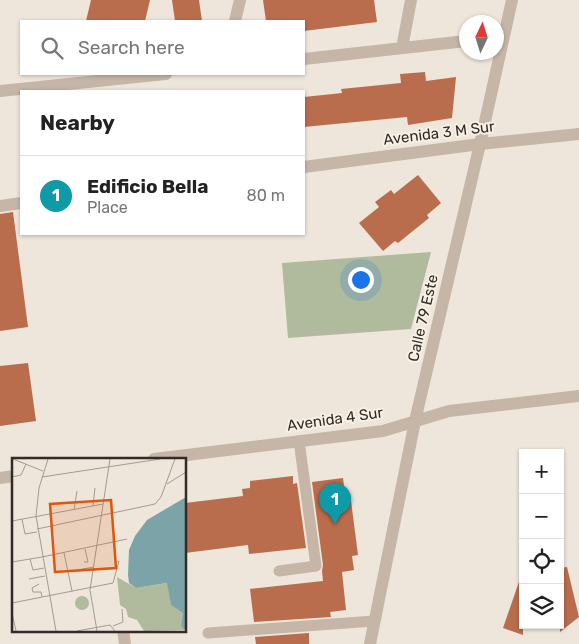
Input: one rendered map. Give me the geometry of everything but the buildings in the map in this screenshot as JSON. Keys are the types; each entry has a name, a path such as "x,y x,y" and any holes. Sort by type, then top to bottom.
{"street":[{"path":"235,20 240,0"},
{"path":"402,48 411,0"},
{"name":"Calle 79 Este","path":"504,25 512,0"},
{"path":"305,59 459,42"},
{"name":"Calle 79 Este","path":"370,644 415,421 480,144 496,60"},
{"path":"0,91 156,75"},
{"name":"Avenida 3 M Sur","path":"305,167 480,144 579,134"},
{"path":"0,206 20,203"},
{"name":"Avenida 4 Sur","path":"162,458 383,431 449,411 579,396"}],"lane":[{"path":"279,571 316,566 299,441"},
{"path":"208,633 374,621"}],"green space":[{"path":"431,252 411,329 288,338 282,263"}],"place":[{"name":"Edificio Bella","path":"335,524"}]}
